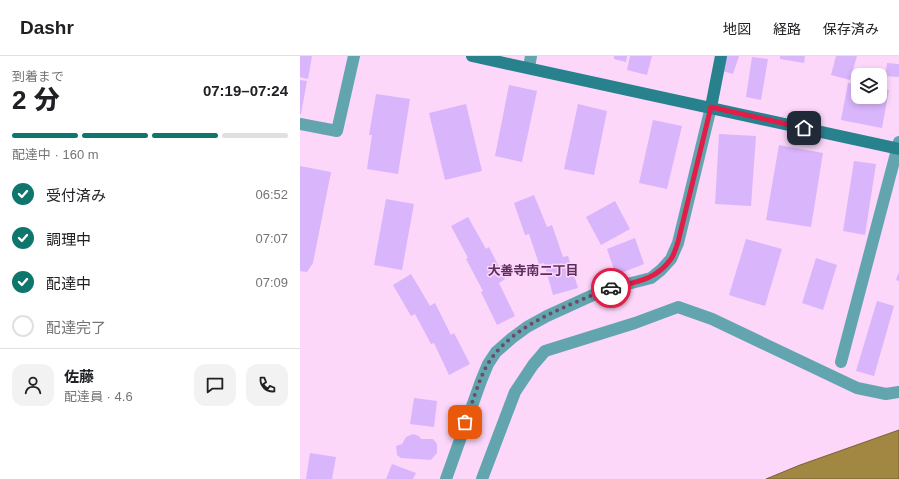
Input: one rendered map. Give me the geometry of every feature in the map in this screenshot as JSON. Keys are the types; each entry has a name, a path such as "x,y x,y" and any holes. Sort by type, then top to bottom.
{"street":[{"path":"300,124 337,131 354,56"},
{"path":"472,56 898,147 841,362"},
{"path":"529,68 531,56"},
{"path":"446,479 481,381 488,364 496,352 527,327 604,290 651,278 671,259 678,242 711,107 721,56"},
{"path":"482,479 515,392 532,365 545,351 635,323 678,307 712,319 857,388 886,394 899,392"}],"shaded area":[{"path":"899,430 899,479 766,479 800,465"}],"building":[{"path":"300,56 312,56 308,79 300,77"},
{"path":"614,56 627,56 626,62 614,59"},
{"path":"630,56 652,56 647,75 627,70"},
{"path":"723,56 739,56 733,74 719,70"},
{"path":"780,56 805,56 804,63 780,59"},
{"path":"836,56 857,56 854,68 851,68 850,80 831,75"},
{"path":"752,57 768,59 761,100 746,97"},
{"path":"887,63 899,64 899,77 887,76"},
{"path":"300,80 307,81 301,114 300,114"},
{"path":"848,83 851,84 851,104 886,104 882,128 841,120"},
{"path":"509,85 537,91 522,162 495,156"},
{"path":"887,90 889,90 887,101"},
{"path":"376,94 410,99 398,174 367,169 372,135 369,135"},
{"path":"466,104 482,171 445,180 429,113"},
{"path":"578,104 607,111 594,175 564,169"},
{"path":"653,120 682,126 667,189 639,183"},
{"path":"719,134 756,136 751,206 715,204"},
{"path":"779,145 823,153 811,227 766,220"},
{"path":"854,161 876,164 865,235 843,231"},
{"path":"300,166 331,172 313,263 307,272 300,271"},
{"path":"534,195 547,227 552,225 563,257 568,256 578,288 553,295 544,263 539,264 529,234 525,235 514,203"},
{"path":"386,199 414,204 402,270 374,265"},
{"path":"615,201 630,229 601,245 586,217"},
{"path":"468,217 486,249 489,247 505,279 499,283 515,316 497,325 481,292 483,291 466,259 468,258 451,226"},
{"path":"635,238 644,264 616,275 607,249"},
{"path":"746,239 782,249 765,306 729,295"},
{"path":"816,258 837,265 823,310 802,303"},
{"path":"899,272 899,281 896,280"},
{"path":"411,274 430,306 435,303 451,335 454,333 470,364 449,375 434,343 431,344 415,314 411,316 393,285"},
{"path":"877,301 894,306 874,376 856,371"},
{"path":"414,398 437,401 434,427 410,424"},
{"path":"413,434 419,436 421,439 433,439 437,444 437,453 431,460 401,458 397,455 396,446 402,444 406,437"},
{"path":"310,453 336,457 332,479 306,479"},
{"path":"392,464 416,473 413,479 386,479"}],"way so far":[{"path":"465,422 488,364 496,352 527,327 547,316 611,288"}],"district":[{"name":"大善寺南二丁目","path":"533,270"}],"route":[{"path":"611,288 651,278 671,259 678,242 711,107 804,128"}]}
